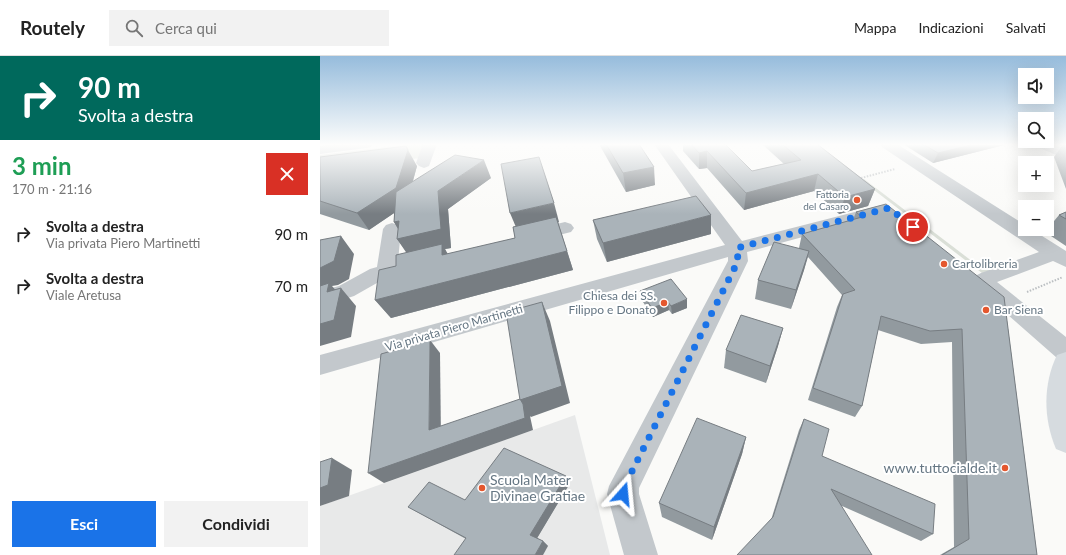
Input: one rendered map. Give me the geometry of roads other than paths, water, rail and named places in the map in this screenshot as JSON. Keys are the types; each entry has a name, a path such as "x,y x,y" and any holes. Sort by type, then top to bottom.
{"main road":[{"path":"1066,362 1062,372 1059,389 1059,410 1066,439"}],"street":[{"path":"641,555 623,494 624,486 738,261 737,248 678,167"},
{"path":"923,167 1061,257"},
{"name":"Via privata Piero Martinetti","path":"320,365 887,207"},
{"path":"511,241 565,228"},
{"path":"388,271 392,230"},
{"path":"1061,257 988,278 976,277 1066,351"},
{"path":"320,298 346,291 377,274 426,262"}],"place":[{"name":"Fattoria del Casaro","path":"857,200"},
{"name":"Cartolibreria","path":"944,264"},
{"name":"Chiesa dei SS. Filippo e Donato","path":"664,303"},
{"name":"Bar Siena","path":"986,310"},
{"name":"www.tuttocialde.it","path":"1005,468"},
{"name":"Scuola Mater Divinae Gratiae","path":"482,488"}]}
